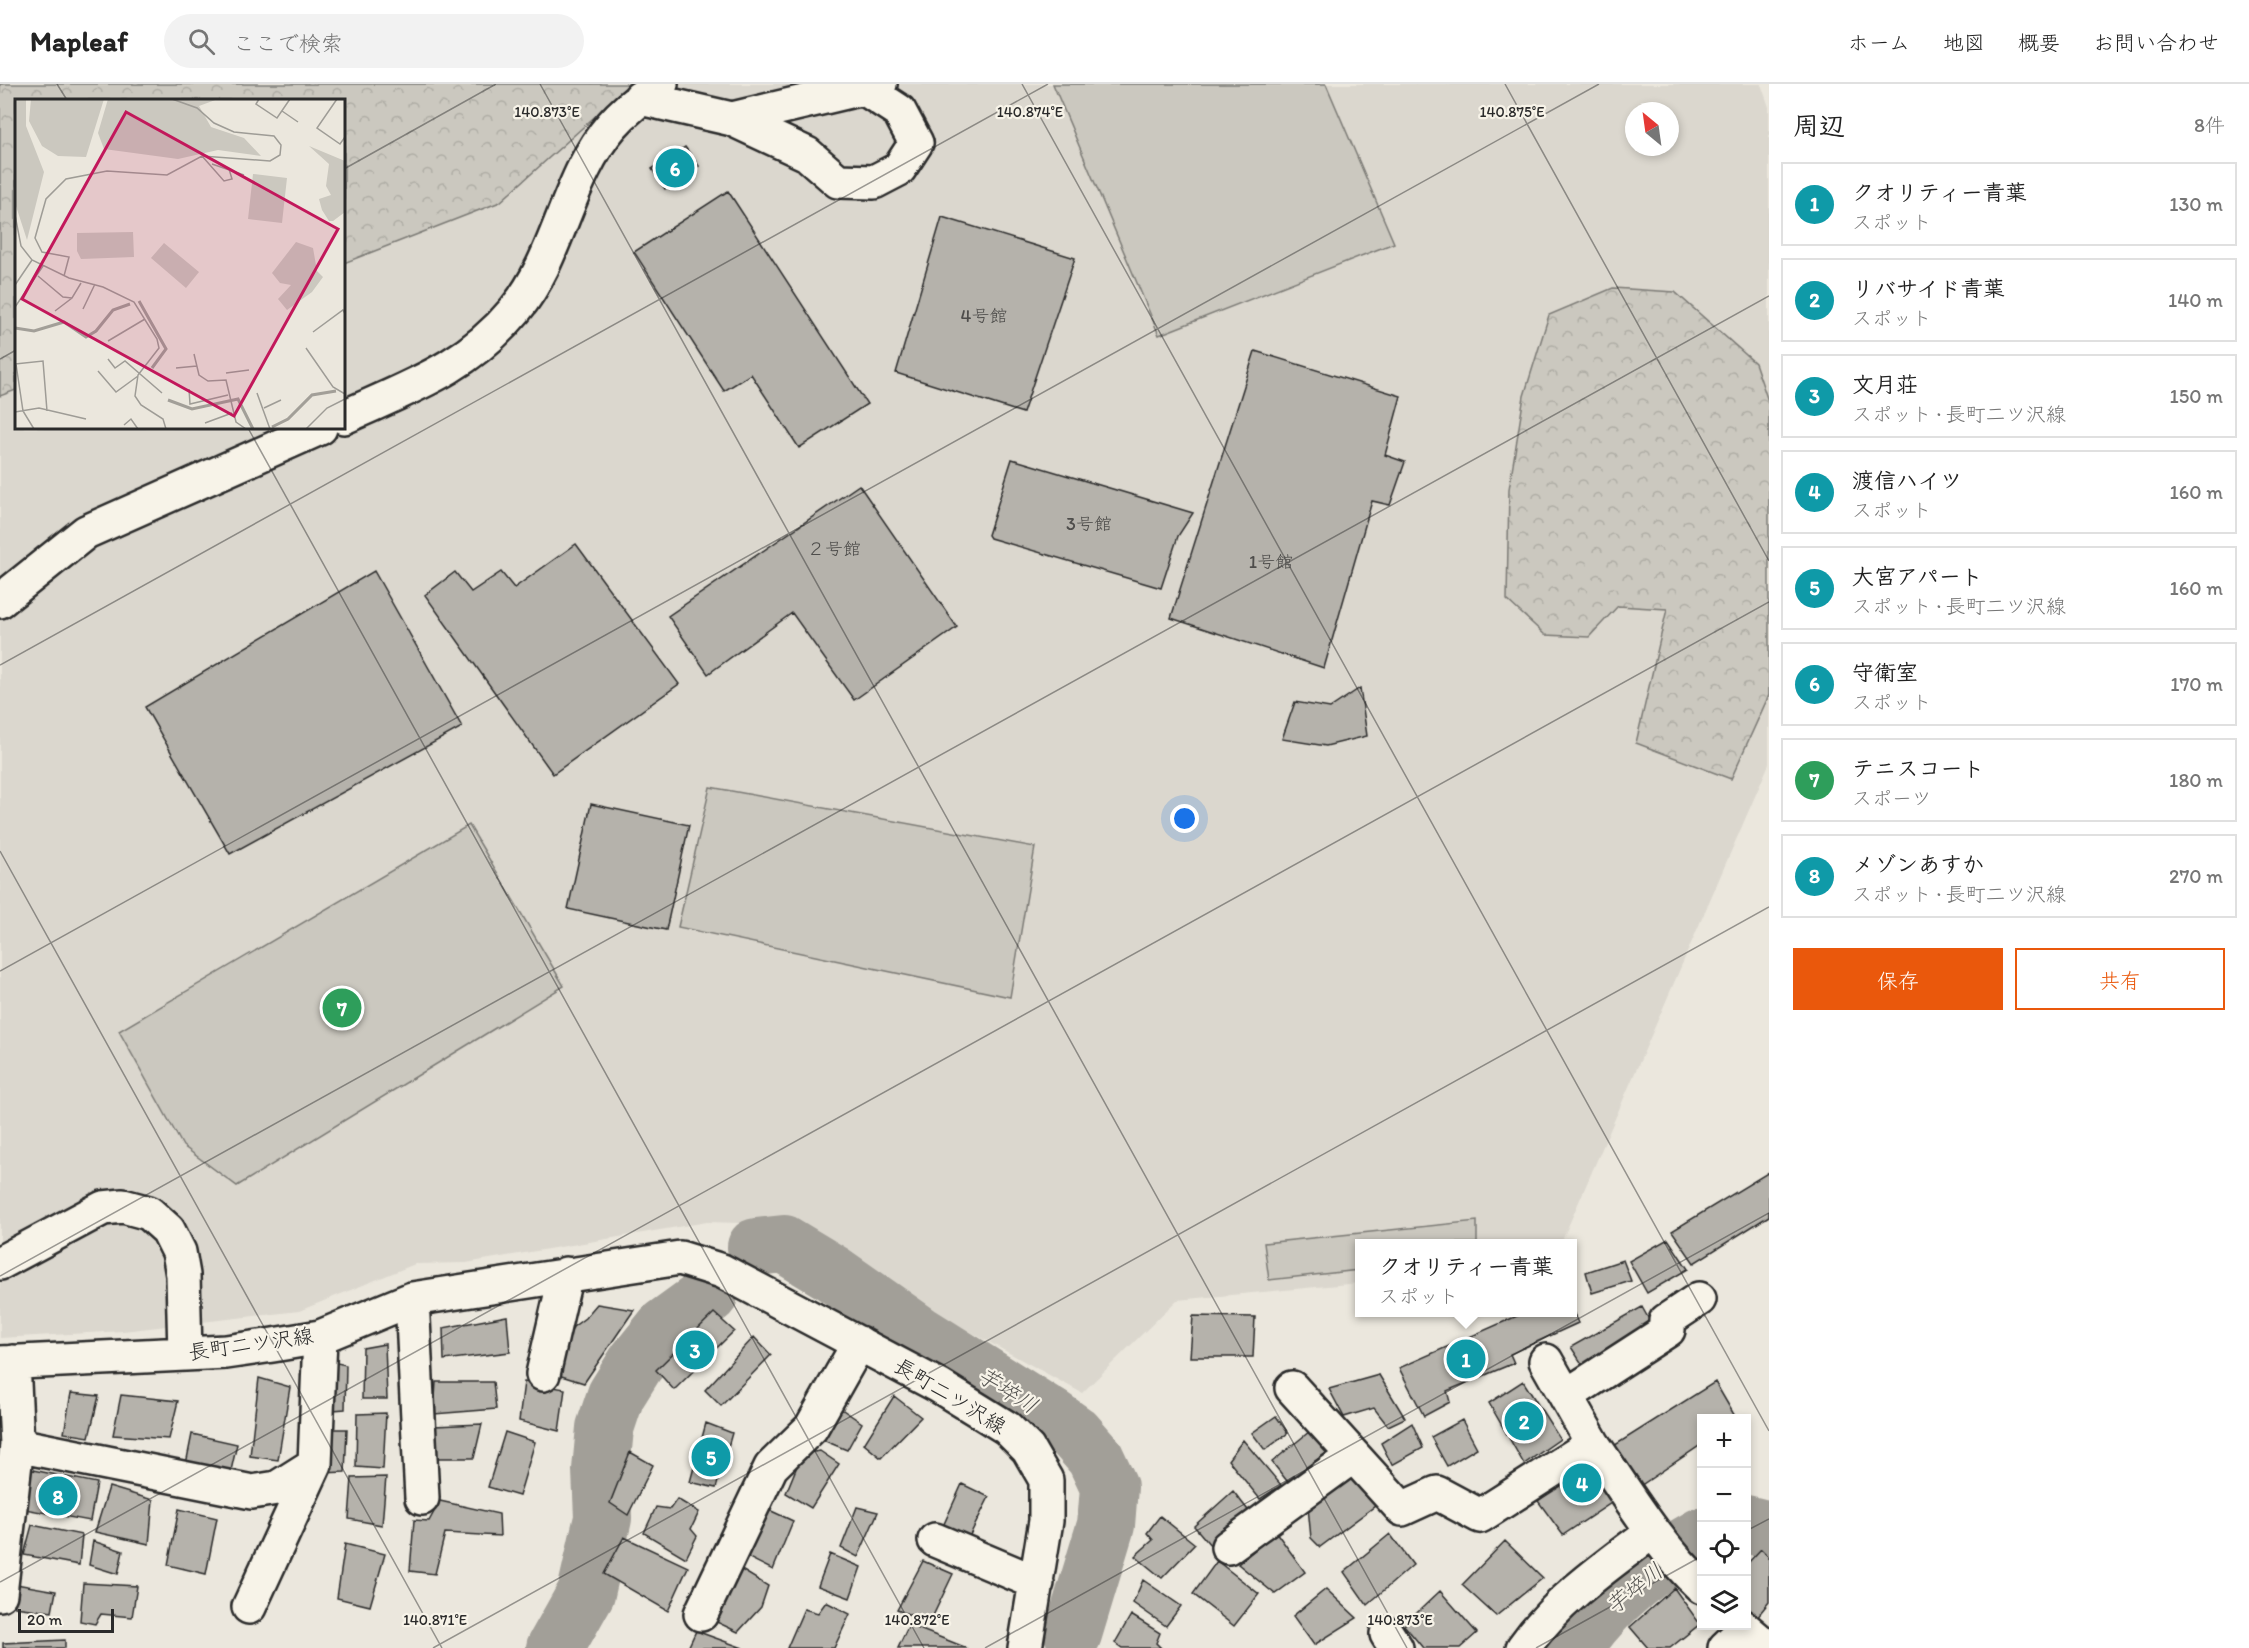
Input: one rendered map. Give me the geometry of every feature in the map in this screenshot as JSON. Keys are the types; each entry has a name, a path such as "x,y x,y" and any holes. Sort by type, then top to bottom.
{"street":[{"path":"345,417 462,360 486,342 516,308 545,261 581,177 596,149 612,126 650,91 732,118 807,154 838,181 874,182 899,169 916,143 900,111 871,85 732,118"},
{"path":"0,601 86,532 318,429"},
{"path":"0,1263 103,1208 123,1206 149,1213 168,1230 179,1252 183,1275 185,1354"},
{"name":"長町二ツ沢線","path":"7,1363 226,1352 320,1336 412,1299 680,1258 707,1266 750,1285 939,1386 1007,1428 1028,1449 1046,1480 1046,1521 1025,1648"},
{"path":"543,1374 566,1274"},
{"path":"412,1299 422,1498"},
{"path":"1566,1396 1668,1330 1666,1321 1700,1299"},
{"path":"249,1607 315,1464 320,1336"},
{"path":"701,1614 771,1467 811,1428 859,1343"},
{"path":"1546,1361 1593,1444 1656,1535 1693,1579"},
{"path":"0,1594 17,1445 7,1363"},
{"path":"1292,1388 1402,1509 1437,1493 1480,1516 1593,1444"},
{"path":"17,1445 252,1492 278,1488 315,1464"},
{"path":"1228,1547 1353,1456"},
{"path":"1523,1648 1538,1627 1588,1580 1656,1535"},
{"path":"935,1540 1037,1583"}],"shaded area":[{"path":"0,84 1761,84 1769,107 1769,764 1563,1239 1355,1239 1355,1283 1177,1300 1082,1393 773,1224 707,1222 466,1263 415,1264 299,1311 123,1331 0,1338"}],"green space":[{"path":"0,84 631,84 500,202 345,263 345,99 15,99 15,390 0,396"},
{"path":"1053,84 1326,84 1394,243 1159,335"},
{"path":"1613,288 1675,292 1755,363 1769,404 1769,695 1731,779 1636,743 1667,609 1618,606 1589,637 1545,635 1507,600 1509,489 1524,396 1549,315"},
{"path":"710,787 1035,847 1010,997 678,927"},
{"path":"469,825 564,986 237,1186 183,1146 119,1031"},
{"path":"1477,1221 1477,1239 1355,1239 1355,1270 1269,1280 1264,1243"}],"building":[{"path":"685,147 699,166 665,189 652,169"},
{"path":"728,191 867,404 799,448 751,374 724,391 634,252"},
{"path":"942,217 1075,258 1023,413 896,373"},
{"path":"1255,351 1401,396 1385,455 1405,462 1390,505 1372,501 1324,668 1171,618"},
{"path":"1012,459 1193,513 1178,536 1161,588 990,538 988,535"},
{"path":"859,485 957,627 854,700 792,613 708,674 668,616"},
{"path":"576,544 679,684 553,774 425,595 455,572 471,592 501,572 514,588"},
{"path":"374,571 462,727 230,854 145,707"},
{"path":"1360,688 1367,736 1326,746 1282,739 1295,702 1330,708"},
{"path":"591,804 689,825 666,930 568,909"},
{"path":"1769,1172 1769,1216 1694,1263 1672,1231"},
{"path":"1668,1239 1688,1269 1647,1293 1629,1261"},
{"path":"1623,1260 1631,1281 1592,1293 1586,1272"},
{"path":"597,1304 634,1310 584,1383 555,1374 573,1327 585,1318"},
{"path":"1642,1307 1652,1325 1586,1370 1571,1347"},
{"path":"714,1313 734,1331 674,1390 656,1370"},
{"path":"507,1316 510,1352 444,1360 443,1328"},
{"path":"1193,1316 1255,1317 1253,1357 1190,1357"},
{"path":"1515,1317 1576,1317 1578,1323 1510,1354 1514,1363 1447,1391 1450,1402 1424,1416 1399,1368"},
{"path":"754,1337 771,1355 721,1406 705,1390"},
{"path":"385,1344 387,1399 362,1399 363,1348"},
{"path":"324,1360 346,1365 345,1409 321,1411"},
{"path":"1379,1375 1405,1418 1388,1426 1374,1408 1344,1417 1329,1389"},
{"path":"259,1378 290,1387 278,1460 250,1456"},
{"path":"1523,1381 1560,1439 1524,1464 1489,1403"},
{"path":"436,1382 493,1382 496,1409 434,1414"},
{"path":"524,1382 565,1389 559,1431 519,1421"},
{"path":"1715,1382 1734,1414 1697,1414 1697,1447 1637,1488 1612,1447"},
{"path":"71,1393 99,1396 89,1437 64,1433"},
{"path":"121,1395 178,1401 169,1439 113,1435"},
{"path":"894,1396 921,1417 881,1458 864,1444"},
{"path":"834,1404 862,1423 847,1450 818,1438"},
{"path":"386,1413 383,1469 356,1467 357,1414"},
{"path":"1276,1416 1288,1433 1265,1450 1252,1433"},
{"path":"1462,1420 1477,1448 1447,1466 1431,1437"},
{"path":"706,1423 732,1433 716,1488 690,1482"},
{"path":"1412,1423 1423,1448 1392,1465 1381,1443"},
{"path":"482,1424 474,1458 433,1458 434,1426"},
{"path":"1315,1427 1333,1448 1287,1481 1272,1462"},
{"path":"323,1429 347,1429 345,1472 322,1473"},
{"path":"505,1432 535,1442 519,1496 488,1487"},
{"path":"192,1434 237,1444 230,1475 185,1469"},
{"path":"1243,1440 1281,1485 1260,1499 1228,1460"},
{"path":"820,1451 839,1464 811,1508 786,1493 802,1454"},
{"path":"630,1452 653,1465 628,1515 610,1503"},
{"path":"1588,1464 1614,1501 1563,1535 1538,1501"},
{"path":"28,1469 97,1483 90,1521 19,1508"},
{"path":"1355,1474 1379,1503 1320,1547 1311,1538 1308,1507"},
{"path":"386,1477 382,1525 349,1519 352,1478"},
{"path":"962,1484 989,1497 965,1545 939,1535"},
{"path":"109,1487 153,1500 149,1544 95,1532"},
{"path":"1233,1491 1251,1514 1211,1546 1194,1526"},
{"path":"677,1499 699,1512 691,1529 697,1536 686,1558 644,1533 656,1507 670,1509"},
{"path":"440,1501 499,1514 500,1536 445,1533 435,1574 410,1571 414,1520 429,1521"},
{"path":"857,1507 878,1512 858,1557 841,1548"},
{"path":"179,1509 217,1518 206,1574 168,1565"},
{"path":"767,1509 793,1521 773,1570 743,1555"},
{"path":"1160,1516 1195,1544 1162,1578 1135,1556 1153,1540 1147,1533"},
{"path":"32,1525 82,1535 79,1565 24,1555"},
{"path":"1276,1532 1305,1572 1275,1594 1238,1564"},
{"path":"1390,1534 1413,1565 1367,1605 1344,1572"},
{"path":"624,1537 688,1567 668,1611 604,1574"},
{"path":"93,1541 123,1551 118,1574 89,1565"},
{"path":"1505,1541 1543,1578 1496,1616 1462,1585"},
{"path":"345,1544 385,1554 370,1606 337,1598"},
{"path":"1761,1549 1769,1557 1769,1602 1757,1617 1751,1613 1751,1560"},
{"path":"830,1554 861,1567 850,1598 818,1586"},
{"path":"923,1561 953,1574 930,1622 897,1610"},
{"path":"1217,1561 1259,1594 1234,1626 1193,1594"},
{"path":"735,1566 768,1586 761,1607 738,1632 708,1618"},
{"path":"1143,1580 1181,1606 1166,1626 1133,1603"},
{"path":"83,1583 137,1586 132,1617 101,1614 95,1624 80,1621"},
{"path":"16,1584 56,1591 52,1612 15,1607"},
{"path":"1674,1588 1697,1620 1697,1626 1670,1648 1648,1648 1630,1627"},
{"path":"1326,1589 1357,1618 1314,1645 1293,1616"},
{"path":"1440,1591 1477,1633 1460,1648 1423,1648 1404,1625"},
{"path":"826,1602 850,1614 834,1648 787,1648 804,1609 818,1613"},
{"path":"1131,1615 1160,1633 1156,1643 1161,1648 1122,1648 1115,1643"},
{"path":"909,1625 967,1648 898,1648"},
{"path":"696,1631 743,1648 688,1648"},
{"path":"65,1640 65,1648 3,1648 3,1643"}],"waterway":[{"name":"芋埣川","path":"756,1247 784,1244 832,1273 919,1334 1051,1417 1075,1434 1095,1457 1109,1487 1106,1525 1073,1634"},
{"name":"芋埣川","path":"555,1648 586,1593 603,1518 601,1470 605,1428 616,1395 636,1363 665,1327 709,1295"},
{"name":"芋埣川","path":"1751,1525 1769,1530"},
{"name":"芋埣川","path":"1574,1648 1615,1599 1648,1571 1697,1539"}],"place":[{"name":"守衛室","path":"675,168"},
{"name":"テニスコート","path":"342,1008"},
{"name":"文月荘","path":"695,1350"},
{"name":"クオリティー青葉","path":"1466,1359"},
{"name":"リバサイド青葉","path":"1524,1421"},
{"name":"大宮アパート","path":"711,1457"},
{"name":"渡信ハイツ","path":"1582,1483"},
{"name":"メゾンあすか","path":"58,1496"}]}
